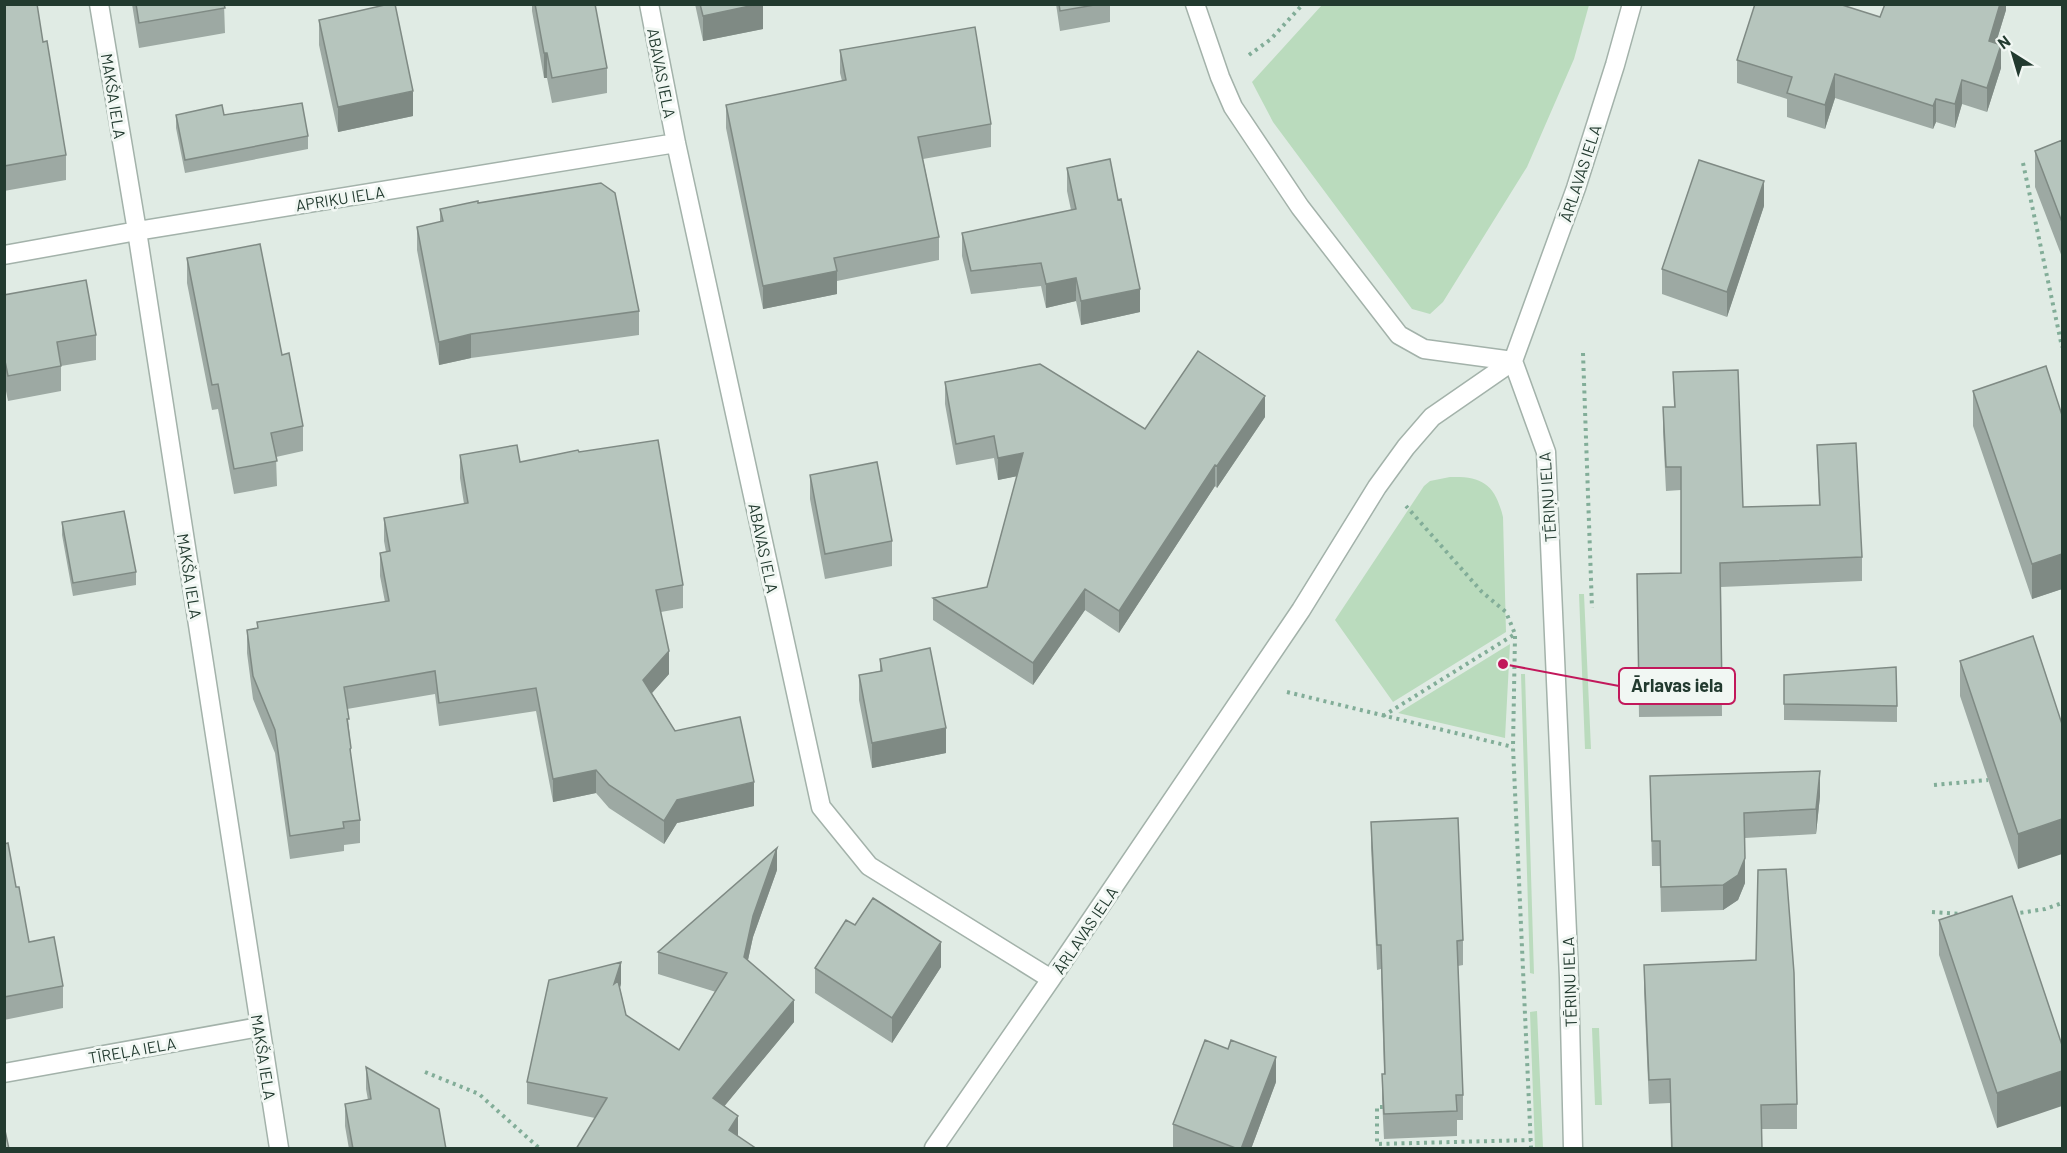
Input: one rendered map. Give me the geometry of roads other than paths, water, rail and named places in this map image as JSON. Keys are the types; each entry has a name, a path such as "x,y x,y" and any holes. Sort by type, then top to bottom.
{"street":[{"name":"MAKŠA IELA","path":"99,4 279,1149"},
{"name":"ABAVAS IELA","path":"649,4 676,143 821,807 869,866 1052,980"},
{"path":"1195,4 1220,77 1233,107 1300,207 1399,335 1424,349 1513,361"},
{"name":"ĀRLAVAS IELA","path":"934,1149 1052,980 1294,620 1377,487 1406,447 1432,417 1513,361 1576,188 1632,4"},
{"name":"APRIĶU IELA","path":"4,255 136,231 676,143"},
{"name":"TĒRIŅU IELA","path":"1513,361 1546,452 1569,978 1573,1149"},
{"name":"TĪREĻA IELA","path":"4,1073 259,1027"}],"place":[{"name":"Ārlavas iela","path":"1503,664"}]}
